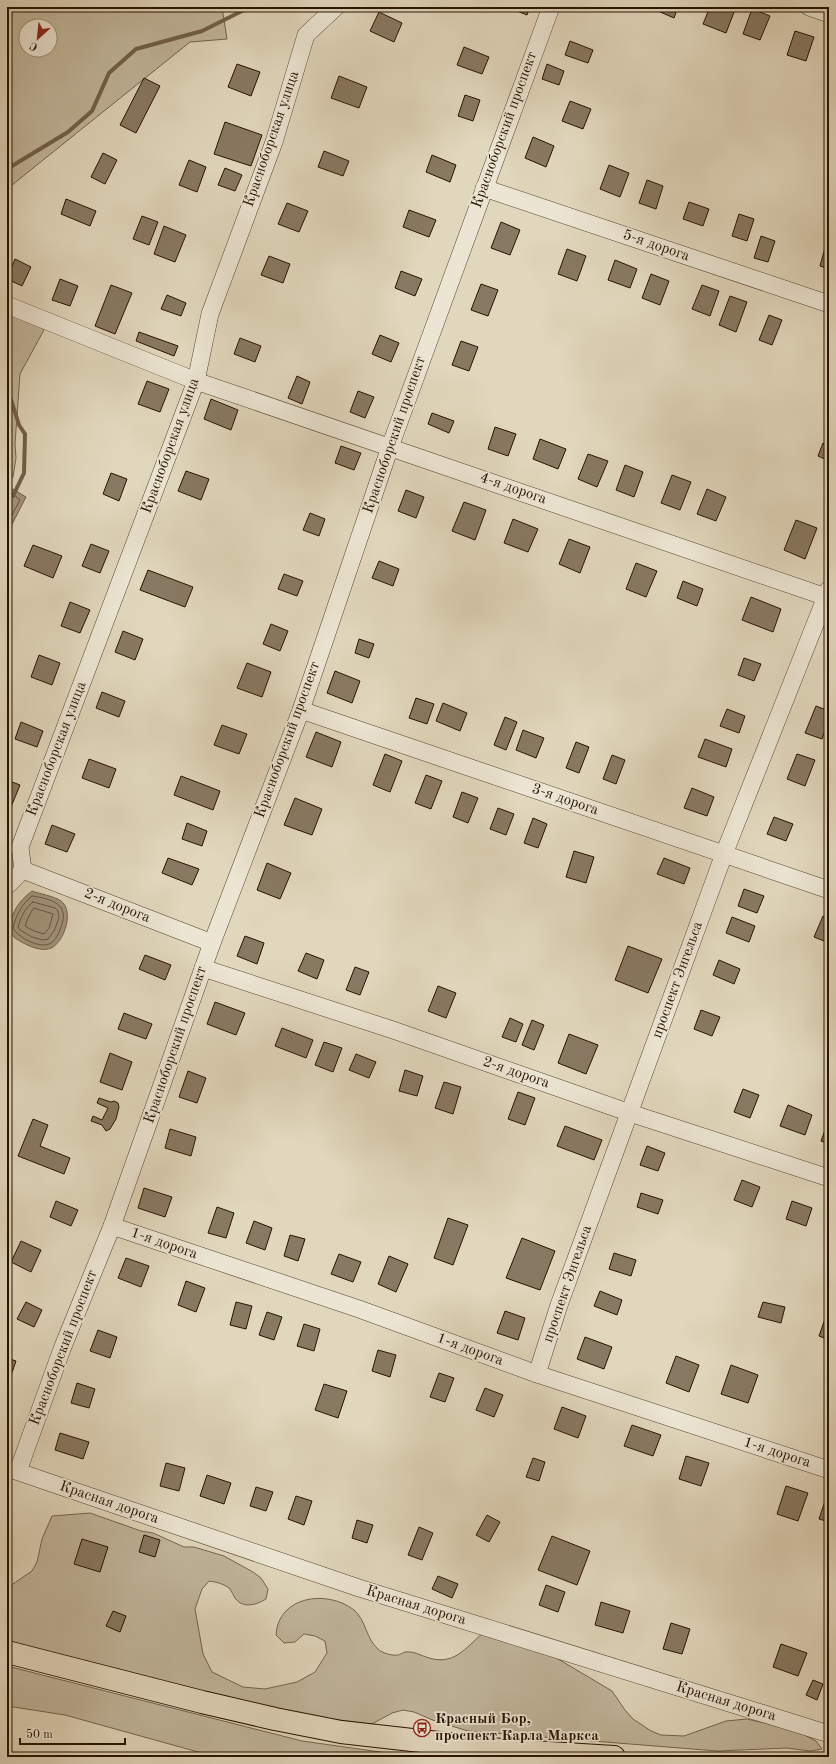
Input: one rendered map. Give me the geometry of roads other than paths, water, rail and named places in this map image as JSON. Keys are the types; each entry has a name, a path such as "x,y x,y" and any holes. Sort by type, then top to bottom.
{"main road":[{"path":"7,1652 210,1704 341,1732 501,1750 614,1757"}],"street":[{"name":"Красноборская улица","path":"23,870 20,847 196,381 210,314 274,142 306,35 336,7"},
{"name":"Красноборский проспект","path":"12,1469 112,1226 212,943 301,710 390,447 550,7"},
{"path":"809,7 829,14"},
{"name":"5-я дорога","path":"484,188 829,304"},
{"name":"4-я дорога","path":"7,305 196,381 828,595"},
{"name":"проспект Энгельса","path":"537,1374 559,1305 724,854 828,595"},
{"name":"3-я дорога","path":"301,710 829,890"},
{"path":"7,886 23,870"},
{"name":"2-я дорога","path":"23,870 212,943"},
{"name":"2-я дорога","path":"203,968 401,1032 630,1113 829,1178"},
{"name":"1-я дорога","path":"112,1226 359,1309 537,1374 829,1470"},
{"name":"Красная дорога","path":"12,1469 359,1588 829,1734"}],"water":[{"path":"13,489 26,497 7,534 7,493"},
{"path":"32,891 58,899 65,906 67,911 64,932 57,943 49,949 39,949 23,943 15,938 8,928 17,907"}],"waterway":[{"path":"7,169 68,132 92,111 109,73 136,49 202,31 250,7"},
{"path":"7,387 19,425 25,434 24,473 13,496"}],"place":[{"name":"Красный Бор, проспект Карла Маркса","path":"422,1728"}]}
